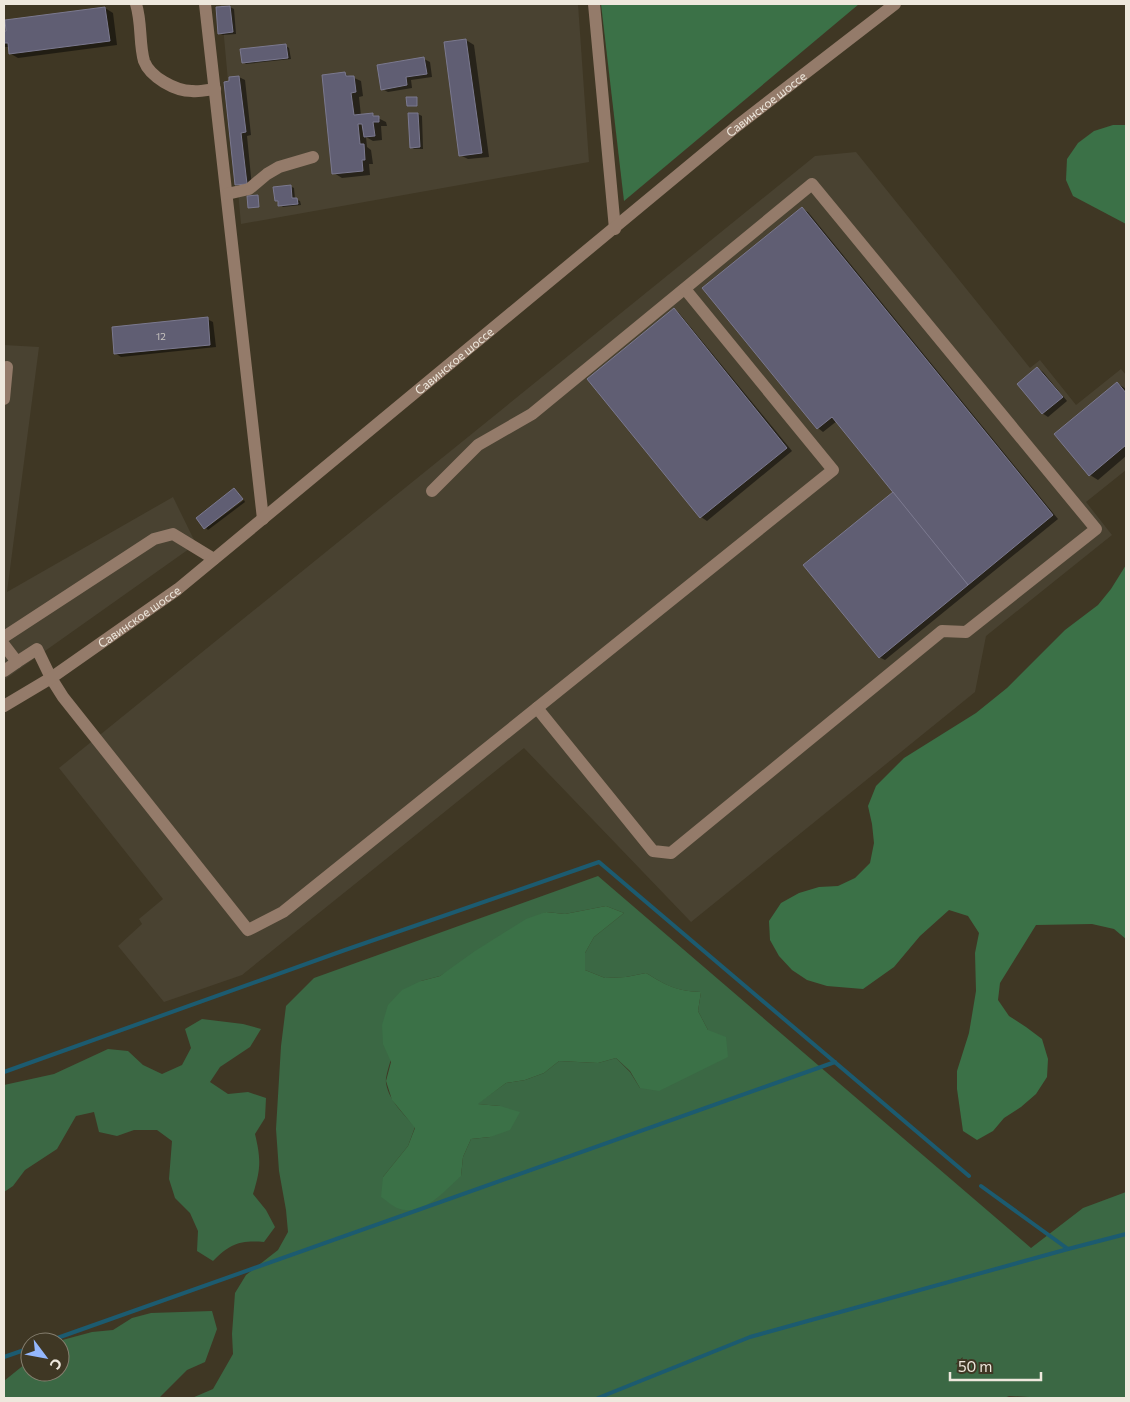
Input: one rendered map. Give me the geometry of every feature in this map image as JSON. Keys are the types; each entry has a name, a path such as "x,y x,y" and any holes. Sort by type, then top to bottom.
{"street":[{"path":"136,4 140,16 144,60 148,68 170,85 183,90 193,92 215,89"},
{"path":"205,4 263,519"},
{"path":"594,4 616,229"},
{"name":"Савинское шоссе","path":"4,706 51,678 178,589 616,229 738,126 895,4"},
{"path":"227,194 243,192 279,167 313,157"},
{"path":"432,491 478,445 532,414 812,184 1096,529 966,632 942,631 671,853 653,851 537,708"},
{"path":"4,671 37,650 63,697 248,930 284,912 833,470 685,289"},
{"path":"4,399 7,367"},
{"path":"4,637 154,539 174,534 214,559"},
{"path":"4,645 17,662"}],"shaded area":[{"path":"221,4 578,4 589,162 241,224"},
{"path":"856,152 1030,368 1040,360 1076,405 1121,369 1126,375 1126,470 1086,502 1112,535 986,636 975,692 691,922 524,748 242,975 164,1002 118,946 142,924 139,919 163,899 59,768 815,156"},
{"path":"4,345 39,347 7,592 173,497 196,544 4,680"}],"green space":[{"path":"601,4 859,4 624,201"},
{"path":"1113,125 1126,125 1126,224 1073,196 1066,180 1067,159 1078,143 1094,131"},
{"path":"1126,565 1126,939 1114,929 1092,924 1036,925 1000,983 998,1000 1009,1016 1042,1039 1048,1059 1047,1077 1036,1094 1004,1118 993,1131 977,1140 963,1131 957,1089 957,1071 969,1033 976,991 975,953 979,933 968,916 949,910 920,936 894,967 863,989 827,986 807,980 792,970 779,956 770,940 769,921 781,903 799,893 819,887 838,886 855,878 870,863 874,843 868,806 876,786 904,758 976,713 1007,688 1065,630 1098,605"},
{"path":"598,876 1031,1248 1083,1208 1126,1192 1126,1398 1009,1396 1004,1398 192,1398 213,1389 233,1354 232,1334 235,1293 246,1275 278,1250 288,1232 279,1171 276,1129 281,1046 286,1006 314,978","holes":["606,906 624,913 594,937 585,953 585,970 605,978 626,977 646,973 672,987 701,992 698,1011 708,1030 640,1088 630,1072 616,1058 598,1063 559,1061 544,1073 525,1080 506,1083 477,1104 500,1106 490,1137 471,1139 463,1157 461,1176 383,1177 408,1146 415,1127 390,1096 386,1083 395,1049 421,981 440,976 546,912 565,914"]},
{"path":"606,906 624,913 594,937 585,953 585,970 605,978 626,977 646,973 672,987 701,992 698,1011 708,1030 726,1037 728,1057 659,1091 640,1088 630,1071 616,1058 598,1063 559,1061 544,1073 525,1080 506,1083 478,1104 500,1106 520,1112 510,1130 490,1137 471,1139 463,1157 461,1176 440,1195 424,1206 407,1210 395,1207 381,1197 383,1177 408,1146 415,1128 392,1100 386,1081 391,1062 383,1044 382,1025 388,1005 402,990 421,981 440,976 475,951 526,919 546,912 565,914"},
{"path":"202,1019 243,1024 261,1029 250,1047 220,1067 210,1082 228,1094 248,1092 266,1098 265,1118 255,1134 259,1164 258,1178 253,1194 266,1210 275,1227 264,1242 236,1244 213,1261 197,1251 198,1231 190,1213 175,1198 169,1179 172,1141 157,1130 134,1130 117,1136 99,1132 94,1112 76,1116 57,1149 25,1170 13,1186 4,1192 4,1085 54,1074 108,1049 128,1051 143,1065 162,1074 182,1065 191,1048 185,1029"},
{"path":"212,1311 217,1329 205,1362 187,1370 159,1398 4,1398 4,1381 20,1368 20,1382 70,1382 70,1338 92,1332 113,1330 132,1318 151,1313"}],"building":[{"path":"230,6 233,32 218,34 216,7"},
{"path":"105,7 110,41 9,54 8,43 4,43 5,20"},
{"path":"466,39 482,153 459,156 444,42"},
{"path":"286,44 288,58 242,63 240,49"},
{"path":"424,57 427,74 406,77 407,85 381,90 377,65"},
{"path":"345,72 346,76 354,76 356,92 351,93 354,115 373,113 373,116 379,116 379,122 373,122 375,136 364,137 362,124 358,124 360,144 364,144 365,160 362,160 363,171 332,174 322,75"},
{"path":"239,76 246,132 241,133 247,184 235,185 224,82 229,81 229,77"},
{"path":"406,97 417,97 417,106 407,106"},
{"path":"408,113 418,113 420,147 410,148"},
{"path":"291,185 292,198 297,198 298,204 278,206 278,201 275,201 273,187"},
{"path":"258,195 259,207 248,208 247,196"},
{"path":"802,207 1053,515 968,585 832,417 817,429 702,288"},
{"path":"674,308 787,448 700,518 587,379"},
{"path":"208,317 210,345 114,354 112,327"},
{"path":"1037,367 1063,397 1042,414 1017,384"},
{"path":"1117,382 1126,393 1126,445 1089,476 1054,434"},
{"path":"234,488 243,499 204,529 196,518"},
{"path":"893,492 968,585 879,658 803,565"}],"waterway":[{"path":"4,1072 345,950 599,862 969,1176"},
{"path":"70,1333 835,1062"},
{"path":"981,1186 1068,1249 1126,1234"},
{"path":"598,1398 750,1337 1068,1249"},
{"path":"4,1357 20,1351"}]}
